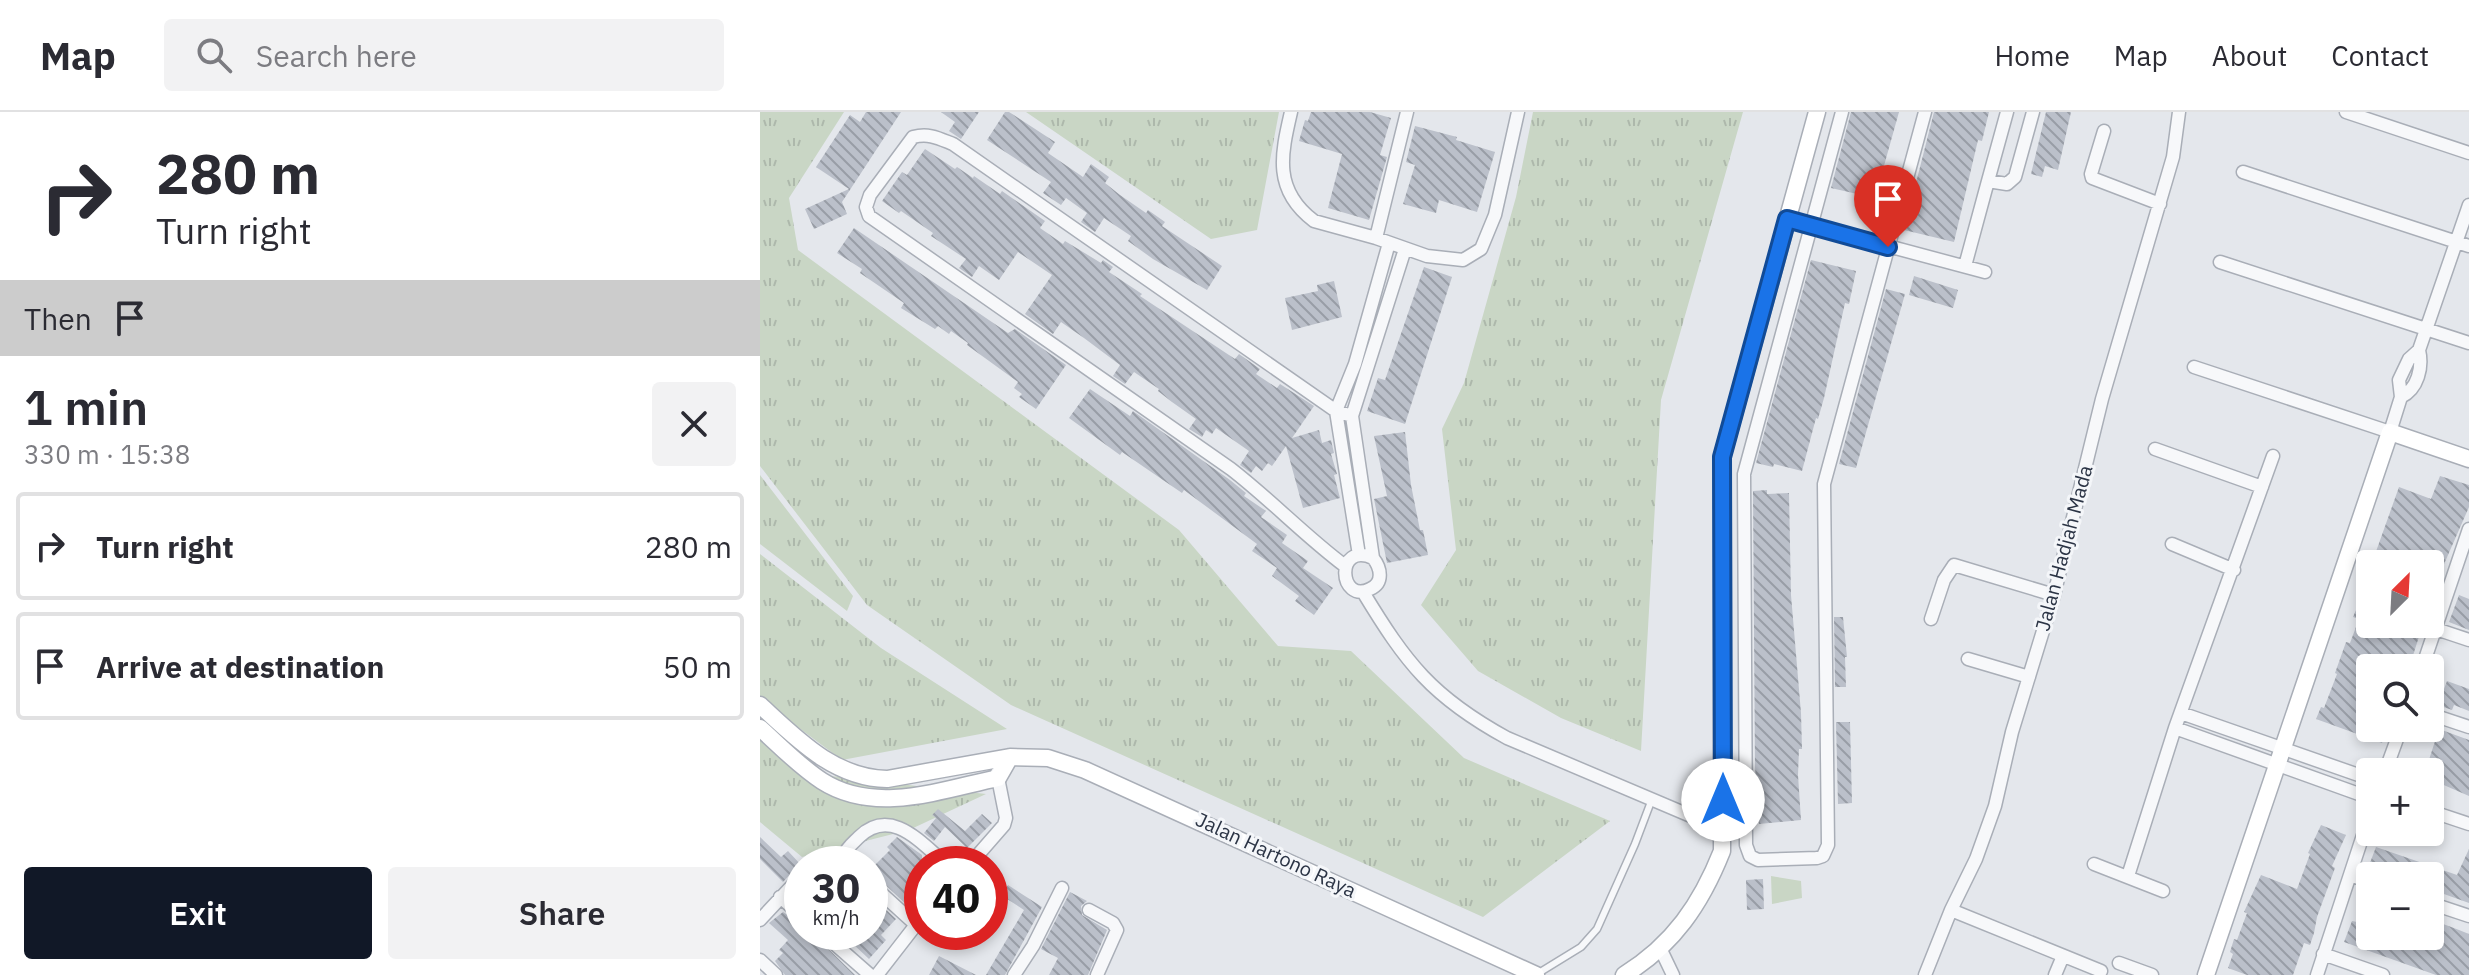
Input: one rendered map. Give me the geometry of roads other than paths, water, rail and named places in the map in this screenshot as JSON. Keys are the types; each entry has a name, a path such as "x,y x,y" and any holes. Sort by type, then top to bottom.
{"street":[{"path":"1291,112 1281,159 1289,191 1314,221 1427,256 1463,260 1481,249 1495,215 1518,112"},
{"path":"1376,238 1407,112"},
{"path":"1624,975 1661,950 1695,906 1713,875 1722,851 1722,457 1817,112"},
{"path":"1842,112 1744,474 1746,845 1750,856 1758,860 1817,858 1823,856 1828,845 1824,484 1925,112"},
{"path":"1965,266 2007,112"},
{"path":"1988,181 2007,184 2015,177 2033,112"},
{"name":"Jalan Hadjah Mada","path":"1925,975 1987,832 2012,732 2054,595 2102,399 2173,157 2179,112"},
{"path":"2346,112 2469,153"},
{"path":"2104,131 2092,178 2160,204"},
{"path":"1345,566 1231,469 869,216 866,207 870,195 913,137 924,134 953,144 1336,411 1352,416"},
{"path":"2243,172 2463,244"},
{"path":"2206,975 2401,397 2409,393 2415,383 2421,363 2419,350 2426,328 2463,244 2469,205"},
{"path":"1787,219 1985,272"},
{"path":"1366,556 1351,559 1345,566 1344,575 1347,584 1363,592 1378,583 1381,574 1379,565 1366,556 1336,411 1355,364 1389,243"},
{"path":"1366,556 1352,416 1405,249"},
{"path":"2220,262 2469,343"},
{"path":"2194,367 2469,459"},
{"path":"2155,449 2262,487"},
{"path":"2128,876 2175,728 2273,456"},
{"path":"2444,609 2465,557 2469,529"},
{"path":"2172,544 2234,570"},
{"path":"1931,619 1944,580 1954,565 2054,595"},
{"path":"1363,592 1397,648 1417,672 1480,723 1507,738 1724,830"},
{"path":"2444,632 2469,640"},
{"path":"1968,659 2029,677"},
{"name":"Jalan Hartono Raya","path":"760,705 824,759 850,773 868,778 887,779 1002,758 1048,758 1085,770 1536,975"},
{"path":"2181,713 2356,792"},
{"path":"2444,719 2469,727"},
{"path":"760,728 823,781 861,797 912,796 998,778"},
{"path":"2175,728 2356,776"},
{"path":"986,846 1004,825 1006,818 998,778 1002,758"},
{"path":"2444,816 2469,824"},
{"path":"850,846 867,829 890,823 904,828 925,846"},
{"path":"2317,975 2360,846"},
{"path":"2094,864 2163,891"},
{"path":"2350,875 2356,877"},
{"path":"1014,975 1033,946 1062,888"},
{"path":"760,920 784,893"},
{"path":"780,897 784,900"},
{"path":"888,897 904,909"},
{"path":"2444,908 2469,916"},
{"path":"1089,910 1113,923 1117,930 1097,975"},
{"path":"1951,910 2101,971"},
{"path":"877,975 904,940"},
{"path":"842,950 870,975"},
{"path":"1661,950 1673,975"},
{"path":"2323,954 2383,975"},
{"path":"2055,975 2063,956"},
{"path":"760,960 776,975"},
{"path":"2119,963 2152,975"}],"lane":[{"path":"1536,975 1581,947 1597,929 1652,799"}]}
